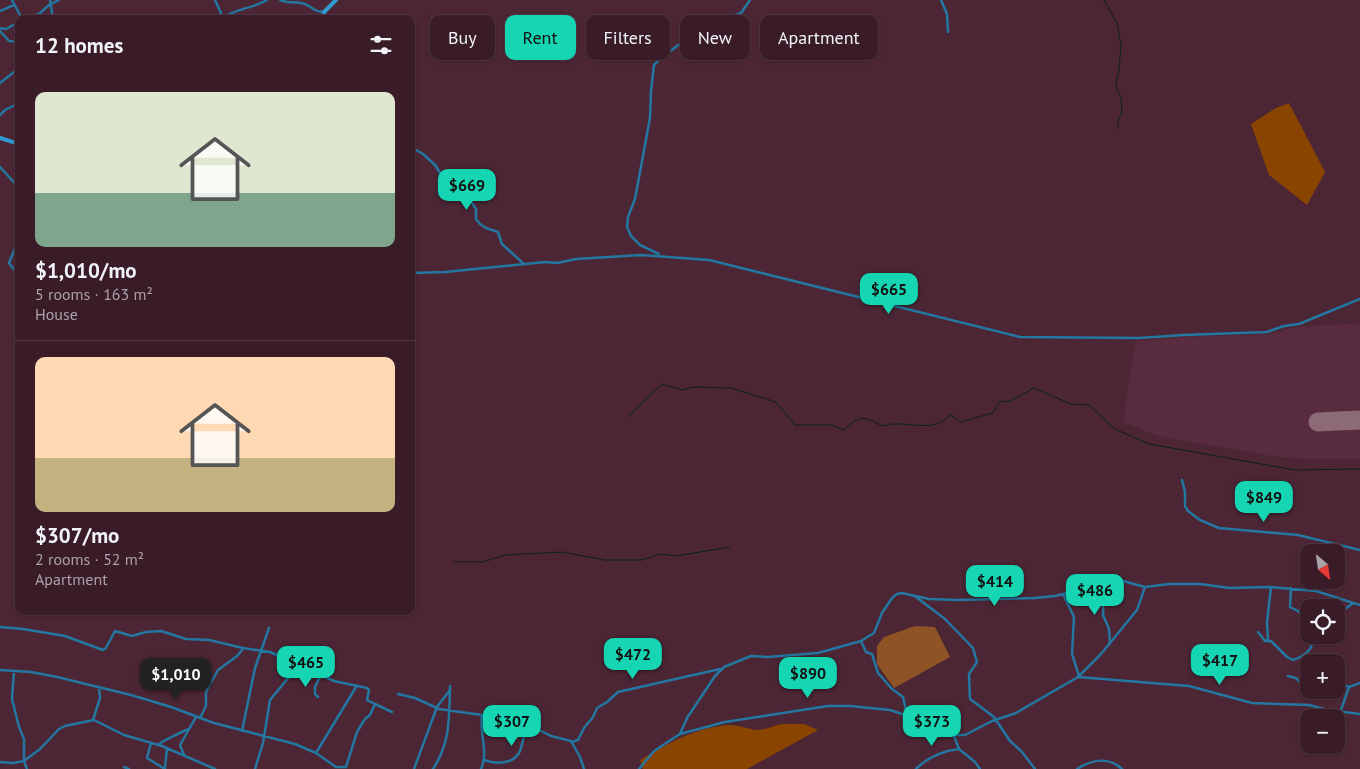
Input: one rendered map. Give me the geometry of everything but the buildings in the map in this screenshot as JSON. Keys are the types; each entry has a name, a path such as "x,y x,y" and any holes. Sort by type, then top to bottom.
{"street":[{"path":"12,0 21,15"},
{"path":"50,0 49,5 52,15"},
{"path":"37,15 59,0"},
{"path":"215,0 221,11 220,15"},
{"path":"225,15 232,11 258,5 267,0"},
{"path":"280,0 290,3 302,3 318,12 325,11"},
{"path":"323,15 336,0"},
{"path":"662,256 640,245 631,236 627,227 628,217 635,199 650,118 654,65 681,43 706,32 729,17 741,13 750,0"},
{"path":"941,0 947,14 948,32"},
{"path":"0,11 14,5"},
{"path":"0,29 6,29 15,24"},
{"path":"0,29 9,41 15,42"},
{"path":"0,83 15,71"},
{"path":"0,115 15,105"},
{"path":"0,138 15,143"},
{"path":"415,149 435,165 444,180 472,203 476,210 477,221 486,228 498,232 502,244 524,264"},
{"path":"0,167 15,184"},
{"path":"15,248 9,264 15,271"},
{"path":"415,273 445,272 545,262 557,263 576,259 630,255 662,256 716,262 895,308 1020,337 1139,338 1184,334 1267,332 1284,326 1299,324 1360,298"},
{"path":"1182,480 1185,492 1185,506 1188,511 1200,520 1219,528 1298,535 1360,550"},
{"path":"398,694 415,698 436,708 520,719 551,736 572,742 578,740 597,708 618,692 721,669 751,656 768,657 818,653 861,641 874,633 882,613 897,594 929,599 957,600 1022,598 1063,594 1080,590 1097,590 1119,580 1145,587 1200,584 1236,589 1291,588 1316,591 1360,605"},
{"path":"638,769 654,751 680,734 725,722 828,706 890,710 907,714 932,724 954,736 964,735 1016,713 1079,677 1110,644 1137,610 1145,587"},
{"path":"1266,641 1268,640 1267,622 1271,587"},
{"path":"1104,588 1104,615 1109,629 1110,644"},
{"path":"1291,588 1290,607 1300,614"},
{"path":"1063,594 1074,617 1072,654 1079,677"},
{"path":"914,596 930,610 945,619 972,648 977,662 975,667 969,672 970,698 989,712 1010,741 1022,752 1035,769"},
{"path":"1345,609 1353,603"},
{"path":"0,627 64,636 103,650 116,630 132,636 146,632 161,631 186,639 209,640 275,653 332,681 369,689 367,700 392,712"},
{"path":"242,731 246,720 247,702 252,691 254,675 270,628"},
{"path":"1258,632 1263,640 1271,641 1287,657 1293,660 1303,656 1310,650 1311,644"},
{"path":"861,641 866,652 872,654 878,673 904,699 907,714"},
{"path":"200,718 206,706 208,686 218,670 238,656 243,648"},
{"path":"255,769 264,736 268,705 271,698 299,665"},
{"path":"680,734 687,718 721,669"},
{"path":"0,670 14,670 57,677 170,707 242,731 295,744 316,753 338,768 346,767 358,731 365,718 370,715 375,704"},
{"path":"14,670 12,699 24,739 24,761 27,769"},
{"path":"318,697 315,694 315,689 320,675"},
{"path":"1288,676 1296,678 1300,683"},
{"path":"1079,677 1189,686 1252,703 1309,705 1324,709"},
{"path":"1345,685 1349,686 1360,683"},
{"path":"434,769 446,740 451,711 450,686"},
{"path":"1341,709 1349,686"},
{"path":"93,720 100,698 99,687"},
{"path":"316,753 356,687"},
{"path":"414,769 436,708 450,690"},
{"path":"1345,711 1360,714"},
{"path":"482,715 481,726 485,753 482,769"},
{"path":"184,755 180,745 196,717"},
{"path":"0,762 13,763 24,761 40,749 59,729 93,720 124,735 158,745 215,769"},
{"path":"484,760 500,763 516,756 529,724"},
{"path":"158,745 160,742 189,729"},
{"path":"954,736 960,749 980,769"},
{"path":"572,742 584,769"},
{"path":"151,743 147,758 165,769 166,748"},
{"path":"916,769 924,760 940,753 960,749"},
{"path":"1077,769 1091,761 1098,760 1116,764 1122,769"},
{"path":"124,767 130,769"}],"shaded area":[{"path":"1289,103 1325,172 1307,205 1269,175 1251,124 1276,108"},
{"path":"1360,323 1360,459 1278,457 1159,436 1123,422 1135,341 1268,334 1297,327"},
{"path":"915,626 935,627 950,657 894,688 877,664 877,646 884,637"},
{"path":"783,724 804,724 818,730 747,769 643,769 640,760 694,732 718,726 730,725 757,730"}],"waterway":[{"path":"1104,0 1117,23 1121,45 1116,82 1121,97 1122,112 1118,121 1118,129"},
{"path":"629,416 662,384 682,390 693,387 731,388 776,402 795,425 832,425 844,430 854,422 866,419 882,426 889,424 923,426 939,423 951,415 960,422 993,413 999,402 1010,401 1034,388 1071,404 1089,405 1115,429 1149,444 1295,470 1360,469"},
{"path":"454,562 483,562 505,555 562,552 605,560 642,560 660,554 676,556 730,547"}],"runway":[{"path":"1318,422 1360,420"}]}
